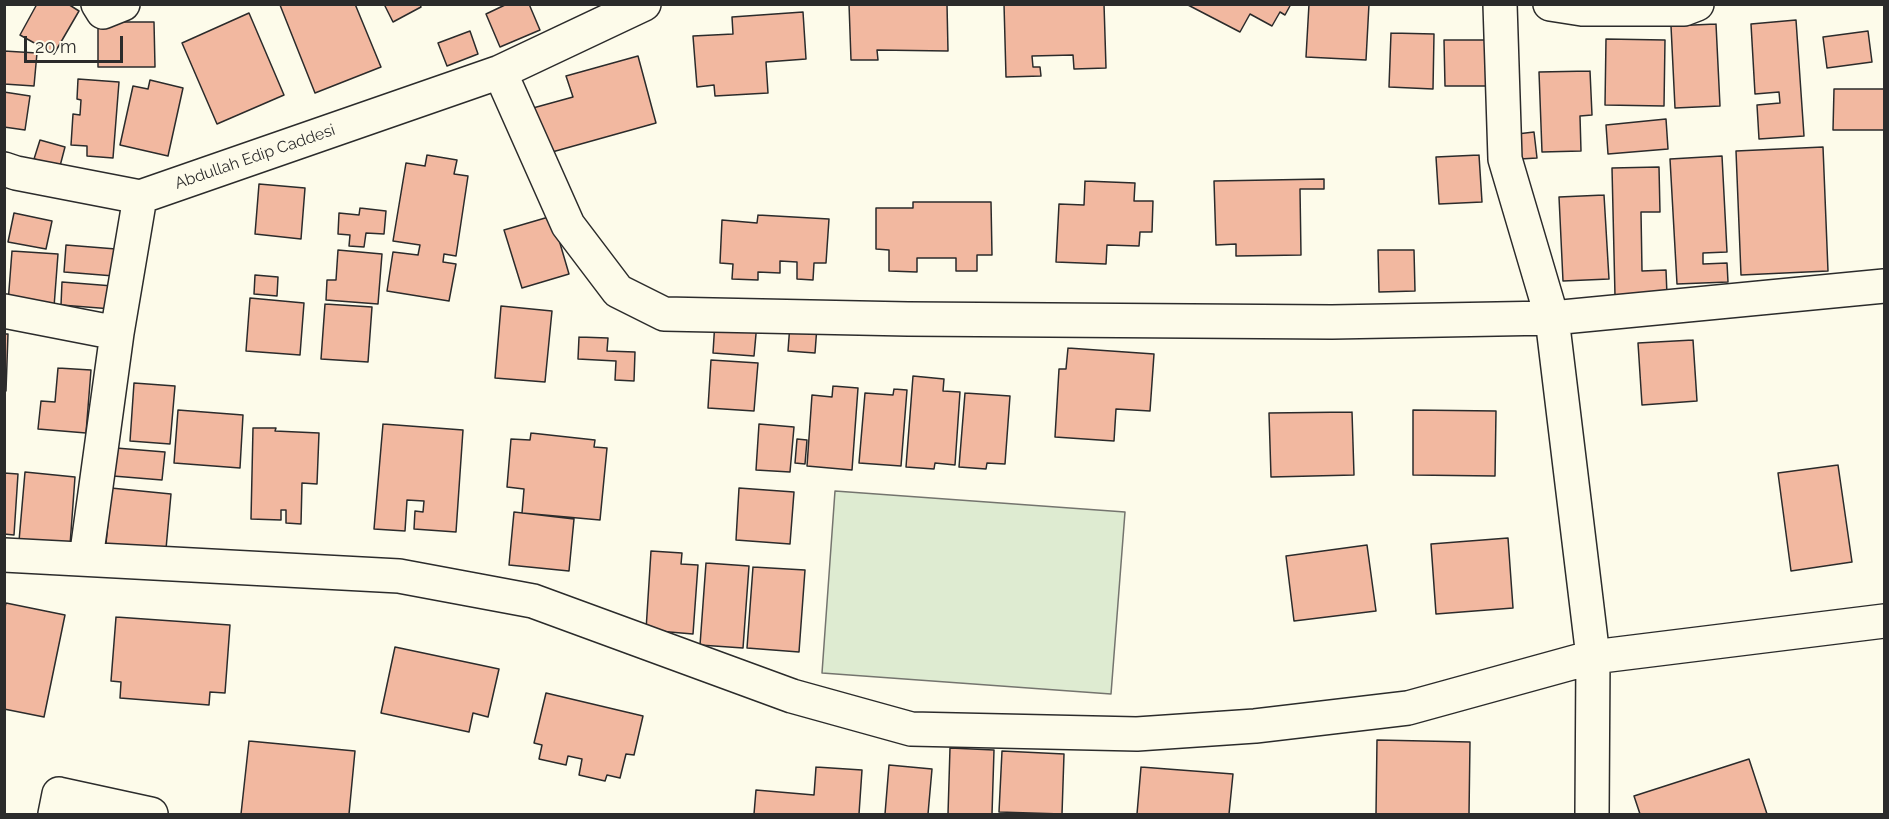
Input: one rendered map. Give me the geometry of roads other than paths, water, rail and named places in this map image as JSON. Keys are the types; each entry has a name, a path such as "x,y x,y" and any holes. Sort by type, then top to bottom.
{"street":[{"path":"98,4 103,12 123,4"},
{"name":"Abdullah Edip Caddesi","path":"140,197 500,72 644,4"},
{"path":"1500,4 1505,159 1552,318 1593,657 1592,814"},
{"path":"1550,4 1582,9 1684,9 1697,4"},
{"path":"500,72 568,225 618,291 664,314 920,319 1332,322 1552,318 1884,286"},
{"path":"4,169 140,197 117,333 86,559"},
{"path":"4,311 117,333"},
{"path":"4,555 399,576 533,601 792,696 911,729 1137,735 1255,726 1408,708 1593,657 1884,621"},
{"path":"55,814 58,794 151,814"}]}
